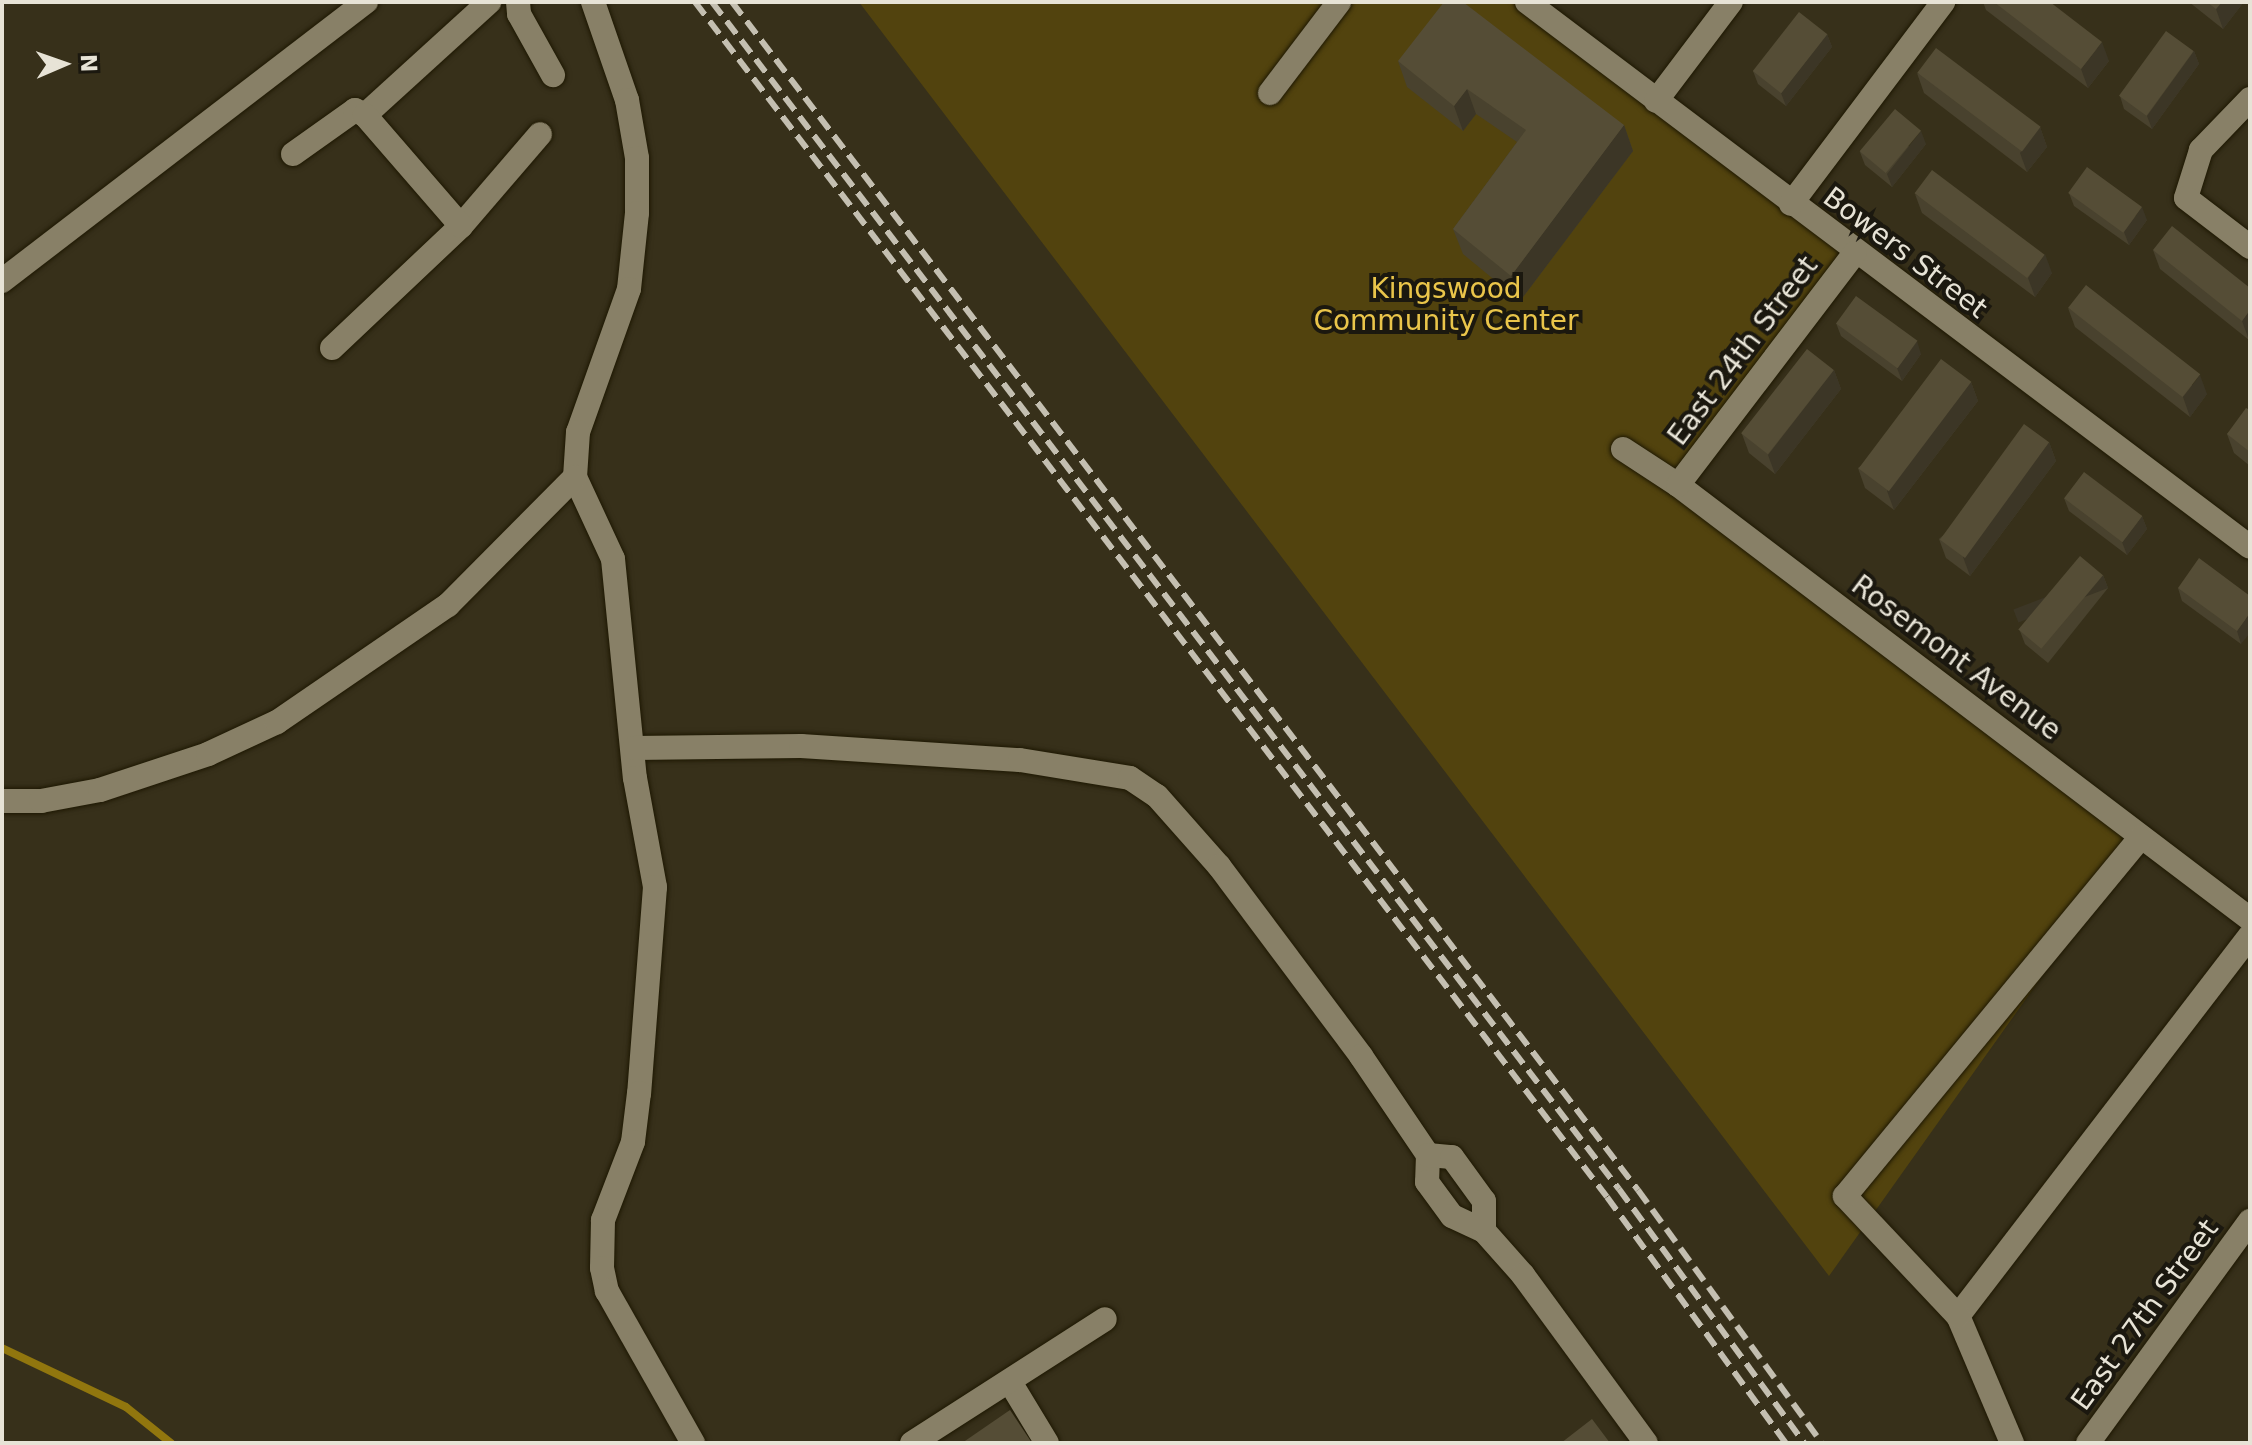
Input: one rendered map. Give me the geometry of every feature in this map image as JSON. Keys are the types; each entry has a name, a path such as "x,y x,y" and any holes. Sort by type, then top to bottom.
{"street":[{"path":"2,281 366,2"},
{"path":"365,115 489,2"},
{"path":"518,2 519,14 553,75"},
{"path":"593,2 627,100 637,158 635,247 625,300 578,432 575,477 613,559 642,825 655,887 655,923 633,1142 603,1220 602,1268 607,1291 693,1443"},
{"path":"1270,93 1339,2"},
{"path":"1656,101 1731,2"},
{"path":"1791,204 1943,2"},
{"name":"Bowers Street","path":"1534,4 1855,253 2250,547"},
{"path":"2250,99 2201,150 2186,198 2250,247"},
{"path":"293,154 355,110 365,115 461,226"},
{"path":"332,348 461,226 540,134"},
{"name":"East 24th Street","path":"1678,485 1855,253"},
{"name":"Rosemont Avenue","path":"1623,449 1678,485 2250,919"},
{"path":"2,801 41,801 112,786 208,754 277,722 448,605 575,477"},
{"path":"634,748 694,745 910,752 1057,764 1130,778 1157,796 1219,866 1361,1056 1428,1155 1427,1182 1452,1216 1459,1223 1484,1231 1523,1275 1646,1443"},
{"path":"2012,1443 1958,1316 1845,1196 2141,837"},
{"path":"1958,1316 2250,936"},
{"path":"1428,1155 1452,1157 1484,1201 1484,1231"},
{"name":"East 27th Street","path":"2088,1443 2250,1221"},
{"path":"912,1443 1105,1319"},
{"path":"1010,1382 1047,1443"}],"green space":[{"name":"Kingswood Community Center","path":"859,2 1522,2 1845,246 1672,481 2141,837 1829,1276"}],"building":[{"name":"Kingswood Community Center","path":"1444,2 1463,2 1624,125 1511,276 1453,229 1526,130 1467,89 1454,106 1398,61"},
{"path":"1994,2 2050,2 2102,42 2081,69"},
{"path":"2207,2 2222,2 2216,9"},
{"path":"1799,12 1827,34 1781,93 1753,71"},
{"path":"2166,31 2194,51 2146,116 2119,96"},
{"path":"1936,48 2041,127 2022,152 1917,73"},
{"path":"1895,109 1921,131 1886,173 1860,151"},
{"path":"2087,167 2142,207 2123,233 2068,193"},
{"path":"1932,170 2045,255 2027,278 1915,193"},
{"path":"2172,226 2250,288 2250,310 2242,321 2153,250"},
{"path":"2086,285 2200,374 2182,397 2068,308"},
{"path":"1856,296 1917,341 1898,368 1836,324"},
{"path":"1807,349 1834,370 1768,454 1741,433"},
{"path":"1941,359 1971,382 1889,491 1859,468"},
{"path":"2246,408 2250,410 2250,452 2227,434"},
{"path":"2024,424 2049,442 1965,558 1940,540"},
{"path":"2084,472 2142,516 2122,542 2064,498"},
{"path":"2080,556 2103,575 2041,649 2018,630"},
{"path":"2199,558 2250,596 2250,613 2237,631 2178,588"},
{"path":"1010,1410 1032,1443 962,1443"},
{"path":"1592,1419 1610,1443 1561,1443"}],"waterway":[{"path":"2,1348 126,1407 171,1443"}],"railway":[{"path":"695,2 1607,1197 1786,1443"},
{"path":"712,2 1619,1189 1804,1443"},
{"path":"732,2 1638,1190 1822,1443"}]}
